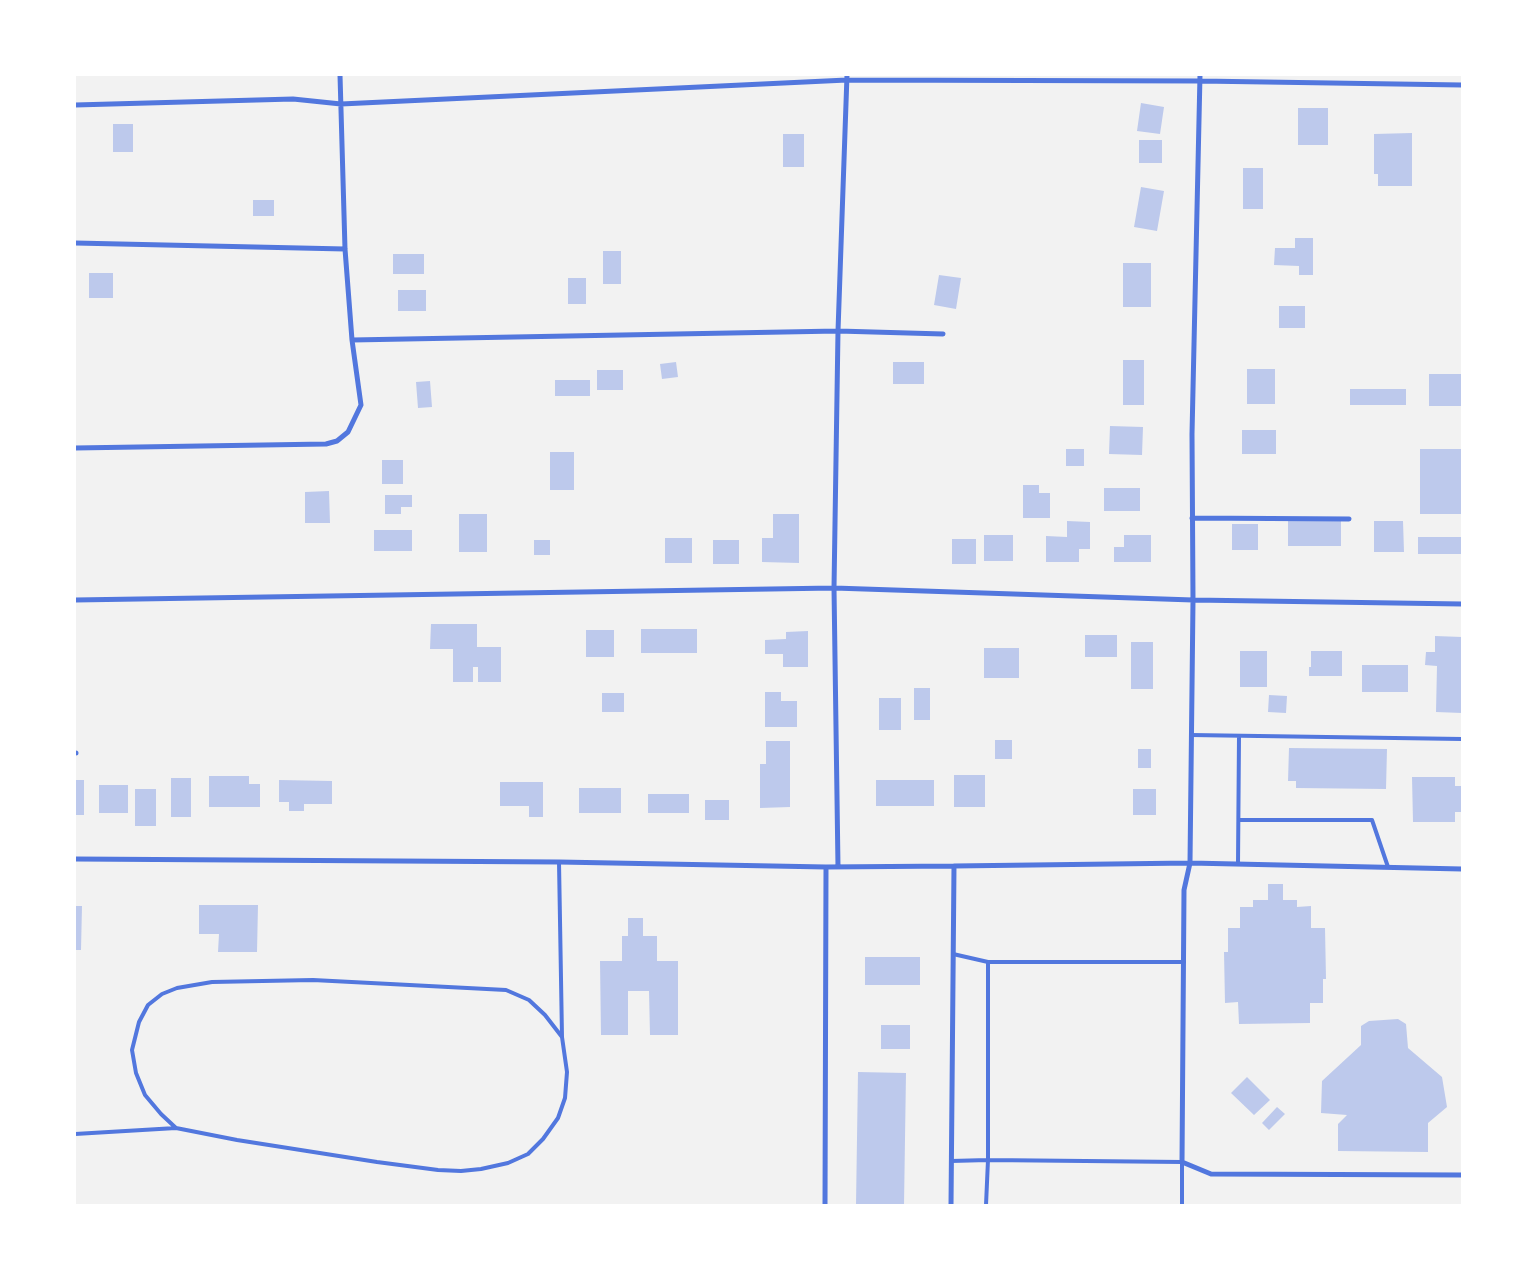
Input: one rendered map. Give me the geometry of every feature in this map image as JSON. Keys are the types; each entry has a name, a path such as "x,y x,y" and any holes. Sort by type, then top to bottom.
{"street":[{"path":"75,448 326,444 337,441 348,432 361,405 352,340 345,249 340,75"},
{"path":"838,867 834,588 838,331 847,78"},
{"path":"75,106 293,99 341,104 847,78 1200,78 1462,85"},
{"path":"1200,78 1192,434 1193,600 1190,862 1184,890 1182,1162 1211,1174 1462,1175"},
{"path":"75,243 345,249"},
{"path":"352,340 838,331 943,334"},
{"path":"1192,518 1349,519"},
{"path":"75,600 834,588 1193,600 1462,604"},
{"path":"75,859 559,862 826,867 1190,862 1462,869"},
{"path":"950,1205 954,866"},
{"path":"825,1205 826,867"}],"lane":[{"path":"1191,735 1462,739"},
{"path":"1238,864 1239,736"},
{"path":"1239,820 1372,820 1388,867"},
{"path":"75,1134 176,1128 265,1145 438,1170 461,1171 481,1169 508,1163 528,1154 543,1139 558,1118 565,1098 567,1072 562,1037 559,862"},
{"path":"953,954 988,962 1184,962"},
{"path":"986,1205 988,1160 988,962"},
{"path":"176,1128 145,1095 136,1073 132,1050 139,1022 148,1005 162,994 177,988 212,982 313,980 506,990 529,1000 545,1015 562,1037"},
{"path":"951,1161 1182,1162 1182,1205"}],"building":[{"path":"1141,103 1164,107 1160,134 1137,131"},
{"path":"1298,108 1328,108 1328,145 1298,145"},
{"path":"113,124 133,124 133,152 113,152"},
{"path":"1412,133 1412,186 1378,186 1378,174 1374,174 1374,134"},
{"path":"783,134 804,134 804,167 783,167"},
{"path":"1139,140 1162,140 1162,163 1139,163"},
{"path":"1243,168 1263,168 1263,209 1243,209"},
{"path":"1141,187 1164,191 1157,231 1134,227"},
{"path":"253,200 274,200 274,216 253,216"},
{"path":"1295,238 1313,238 1313,275 1299,275 1299,266 1274,265 1275,248 1295,248"},
{"path":"603,251 621,251 621,284 603,284"},
{"path":"393,254 424,254 424,274 393,274"},
{"path":"1123,263 1151,263 1151,307 1123,307"},
{"path":"89,273 113,273 113,298 89,298"},
{"path":"939,275 961,278 956,309 934,305"},
{"path":"568,278 586,278 586,304 568,304"},
{"path":"398,290 426,290 426,311 398,311"},
{"path":"1279,306 1305,306 1305,328 1279,328"},
{"path":"1123,360 1144,360 1144,405 1123,405"},
{"path":"676,362 678,377 662,379 660,364"},
{"path":"893,362 924,362 924,384 893,384"},
{"path":"1247,369 1275,369 1275,404 1247,404"},
{"path":"597,370 623,370 623,390 597,390"},
{"path":"1429,374 1462,374 1462,406 1429,406"},
{"path":"555,380 590,380 590,396 555,396"},
{"path":"430,381 432,407 418,408 416,382"},
{"path":"1350,389 1406,389 1406,405 1350,405"},
{"path":"1110,426 1143,427 1142,455 1109,454"},
{"path":"1242,430 1276,430 1276,454 1242,454"},
{"path":"1066,449 1084,449 1084,466 1066,466"},
{"path":"1420,449 1462,449 1462,514 1420,514"},
{"path":"550,452 574,452 574,490 550,490"},
{"path":"382,460 403,460 403,484 382,484"},
{"path":"1023,485 1039,485 1039,493 1050,493 1050,518 1023,518"},
{"path":"1104,488 1140,488 1140,511 1104,511"},
{"path":"329,491 330,523 305,523 305,492"},
{"path":"385,495 412,495 412,507 401,507 401,514 385,514"},
{"path":"459,514 487,514 487,552 459,552"},
{"path":"773,514 799,514 799,563 762,562 762,538 773,538"},
{"path":"1288,519 1341,519 1341,546 1288,546"},
{"path":"1067,521 1090,522 1090,549 1079,549 1079,562 1046,562 1046,536 1067,537"},
{"path":"1374,521 1403,521 1404,552 1374,552"},
{"path":"1232,524 1258,524 1258,550 1232,550"},
{"path":"374,530 412,530 412,551 374,551"},
{"path":"984,535 1013,535 1013,561 984,561"},
{"path":"1124,535 1151,535 1151,562 1114,562 1114,547 1124,547"},
{"path":"1418,537 1462,537 1462,554 1418,554"},
{"path":"665,538 692,538 692,563 665,563"},
{"path":"952,539 976,539 976,564 952,564"},
{"path":"534,540 550,540 550,555 534,555"},
{"path":"713,540 739,540 739,564 713,564"},
{"path":"431,624 477,624 477,647 501,647 501,682 478,682 478,667 473,667 473,682 453,682 453,649 430,649"},
{"path":"641,629 697,629 697,653 641,653"},
{"path":"586,630 614,630 614,657 586,657"},
{"path":"808,631 808,667 783,667 783,654 765,654 765,640 786,639 786,632"},
{"path":"1085,635 1117,635 1117,657 1085,657"},
{"path":"1435,636 1462,637 1462,713 1436,712 1437,666 1425,665 1426,652 1435,652"},
{"path":"1131,642 1153,642 1153,689 1131,689"},
{"path":"984,648 1019,648 1019,678 984,678"},
{"path":"1240,651 1267,651 1267,687 1240,687"},
{"path":"1311,651 1342,651 1342,676 1309,676"},
{"path":"1362,665 1408,665 1408,692 1362,692"},
{"path":"914,688 930,688 930,720 914,720"},
{"path":"765,692 781,692 781,701 797,701 797,727 765,727"},
{"path":"602,693 624,693 624,712 602,712"},
{"path":"1269,695 1287,696 1286,713 1268,712"},
{"path":"879,698 901,698 901,730 879,730"},
{"path":"995,740 1012,740 1012,759 995,759"},
{"path":"766,741 790,741 790,807 760,808 760,764 766,764"},
{"path":"1289,748 1387,749 1386,789 1296,788 1296,781 1288,781"},
{"path":"1138,749 1151,749 1151,768 1138,768"},
{"path":"954,775 985,775 985,807 954,807"},
{"path":"209,776 249,776 249,784 260,784 260,807 209,807"},
{"path":"1412,777 1455,777 1455,786 1462,786 1462,812 1455,812 1455,822 1413,822"},
{"path":"171,778 191,778 191,817 171,817"},
{"path":"75,780 84,780 84,815 75,815"},
{"path":"279,780 332,781 332,804 304,804 304,811 289,811 289,802 279,802"},
{"path":"876,780 934,780 934,806 876,806"},
{"path":"500,782 543,782 543,817 529,817 529,806 500,806"},
{"path":"99,785 128,785 128,813 99,813"},
{"path":"579,788 621,788 621,813 579,813"},
{"path":"135,789 156,789 156,826 135,826"},
{"path":"1133,789 1156,789 1156,815 1133,815"},
{"path":"648,794 689,794 689,813 648,813"},
{"path":"705,800 729,800 729,820 705,820"},
{"path":"1268,884 1283,884 1283,900 1297,900 1297,907 1311,906 1311,928 1325,928 1326,979 1323,979 1323,1003 1310,1003 1310,1023 1239,1024 1238,1002 1225,1003 1224,952 1228,952 1228,928 1240,928 1240,907 1253,907 1253,900 1268,900"},
{"path":"199,905 258,905 257,952 218,952 219,934 199,934"},
{"path":"75,906 82,906 81,950 75,950"},
{"path":"628,918 643,918 643,936 657,936 657,961 678,961 678,1035 650,1035 649,991 628,991 628,1035 601,1035 600,961 622,961 622,936 628,936"},
{"path":"865,957 920,957 920,985 865,985"},
{"path":"1398,1019 1406,1024 1408,1048 1442,1077 1447,1107 1428,1123 1428,1152 1338,1151 1338,1124 1347,1115 1321,1113 1322,1081 1361,1045 1361,1026 1369,1021"},
{"path":"881,1025 910,1025 910,1049 881,1049"},
{"path":"858,1072 906,1073 904,1205 856,1205"},
{"path":"1247,1077 1270,1100 1254,1115 1231,1093"},
{"path":"1277,1107 1285,1114 1269,1130 1262,1123"}]}
